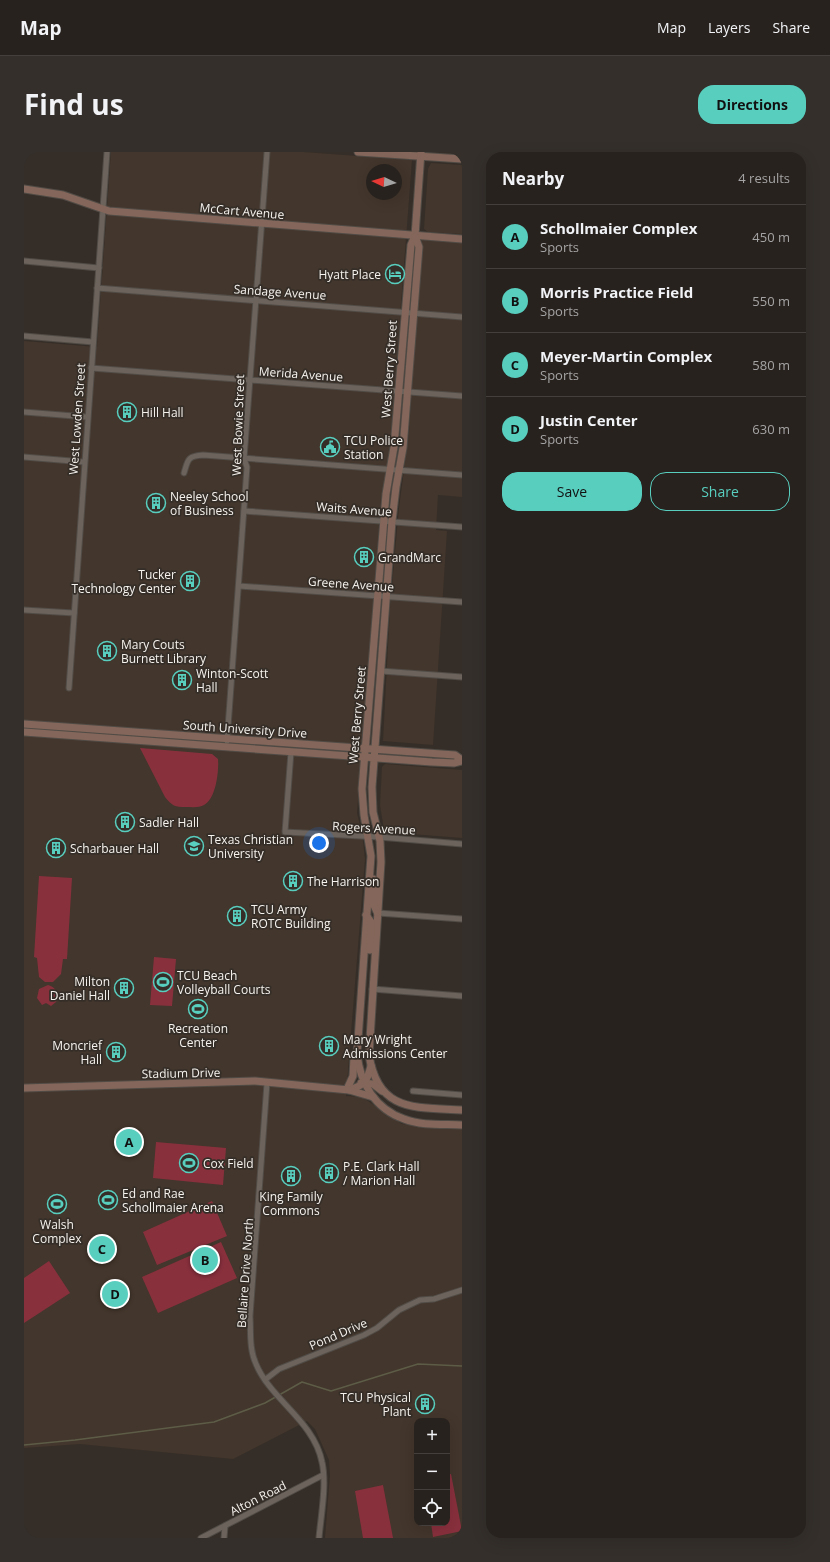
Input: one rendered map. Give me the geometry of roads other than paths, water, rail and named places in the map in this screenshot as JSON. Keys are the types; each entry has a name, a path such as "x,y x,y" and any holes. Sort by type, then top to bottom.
{"main road":[{"path":"358,152 421,154 462,159"},
{"name":"West Berry Street","path":"421,154 415,236 411,245 391,470 384,521 365,753 362,799 370,864 357,1031 358,1063 364,1082 372,1097 390,1112 404,1119 420,1123 462,1126"},
{"name":"McCart Avenue","path":"24,189 63,195 103,209 462,239"},
{"name":"West Berry Street","path":"387,1095 371,1065 369,1045 381,862 379,837 372,800 392,522 400,470 419,247 415,236"},
{"path":"374,641 377,647 378,666 381,671"},
{"name":"South University Drive","path":"24,724 228,739 365,753 374,758 454,763 462,760"},
{"name":"South University Drive","path":"24,732 291,752 365,753 375,750 454,755 462,760"},
{"path":"362,799 372,833 379,837"},
{"path":"370,864 373,874 372,903 378,913"},
{"path":"366,915 372,922 370,950 374,957"},
{"path":"357,1031 353,1076 349,1089 372,1097"},
{"path":"371,1065 364,1082 375,1085 393,1100 408,1106 462,1110"},
{"name":"Stadium Drive","path":"24,1088 255,1081 338,1090 362,1086 364,1082"}],"street":[{"name":"West Lowden Street","path":"69,688 107,152"},
{"name":"West Bowie Street","path":"227,747 247,467 244,458 267,152"},
{"path":"24,261 99,268"},
{"name":"Sandage Avenue","path":"97,288 462,316"},
{"path":"24,336 93,342"},
{"name":"Merida Avenue","path":"91,368 462,396"},
{"path":"24,412 88,417"},
{"path":"184,473 189,459 193,456 244,458 391,470 462,474"},
{"path":"24,457 84,462"},
{"name":"Waits Avenue","path":"244,511 462,527"},
{"name":"Greene Avenue","path":"239,586 462,602"},
{"path":"24,610 74,613"},
{"path":"381,671 462,677"},
{"name":"Rogers Avenue","path":"291,752 285,832 368,838 379,837 462,844"},
{"path":"378,913 462,919"},
{"path":"372,989 462,996"},
{"name":"Bellaire Drive North","path":"267,1083 250,1316 253,1357 266,1379 312,1438 322,1462 323,1475 319,1538"},
{"path":"413,1091 462,1095"},
{"name":"Pond Drive","path":"266,1379 279,1369 364,1335 377,1328 399,1310 420,1300 434,1299 462,1290"},
{"name":"Alton Road","path":"201,1538 323,1475"},
{"path":"224,1538 225,1526"}],"waterway":[{"path":"24,1445 214,1422 265,1403 302,1382 331,1391 418,1364 462,1366"}],"place":[{"name":"Hyatt Place","path":"395,274"},
{"name":"Hill Hall","path":"127,412"},
{"name":"TCU Police Station","path":"330,447"},
{"name":"Neeley School of Business","path":"156,503"},
{"name":"GrandMarc","path":"364,557"},
{"name":"Tucker Technology Center","path":"190,581"},
{"name":"Mary Couts Burnett Library","path":"107,651"},
{"name":"Winton-Scott Hall","path":"182,680"},
{"name":"Sadler Hall","path":"125,822"},
{"name":"Texas Christian University","path":"194,846"},
{"name":"Scharbauer Hall","path":"56,848"},
{"name":"The Harrison","path":"293,881"},
{"name":"TCU Army ROTC Building","path":"237,916"},
{"name":"TCU Beach Volleyball Courts","path":"163,982"},
{"name":"Milton Daniel Hall","path":"124,988"},
{"name":"Recreation Center","path":"198,1009"},
{"name":"Mary Wright Admissions Center","path":"329,1046"},
{"name":"Moncrief Hall","path":"116,1052"},
{"name":"Schollmaier Complex","path":"129,1142"},
{"name":"Cox Field","path":"189,1163"},
{"name":"P.E. Clark Hall / Marion Hall","path":"329,1173"},
{"name":"King Family Commons","path":"291,1176"},
{"name":"Ed and Rae Schollmaier Arena","path":"108,1200"},
{"name":"Walsh Complex","path":"57,1204"},
{"name":"Meyer-Martin Complex","path":"102,1249"},
{"name":"Morris Practice Field","path":"205,1260"},
{"name":"Justin Center","path":"115,1294"},
{"name":"TCU Physical Plant","path":"425,1404"}]}
